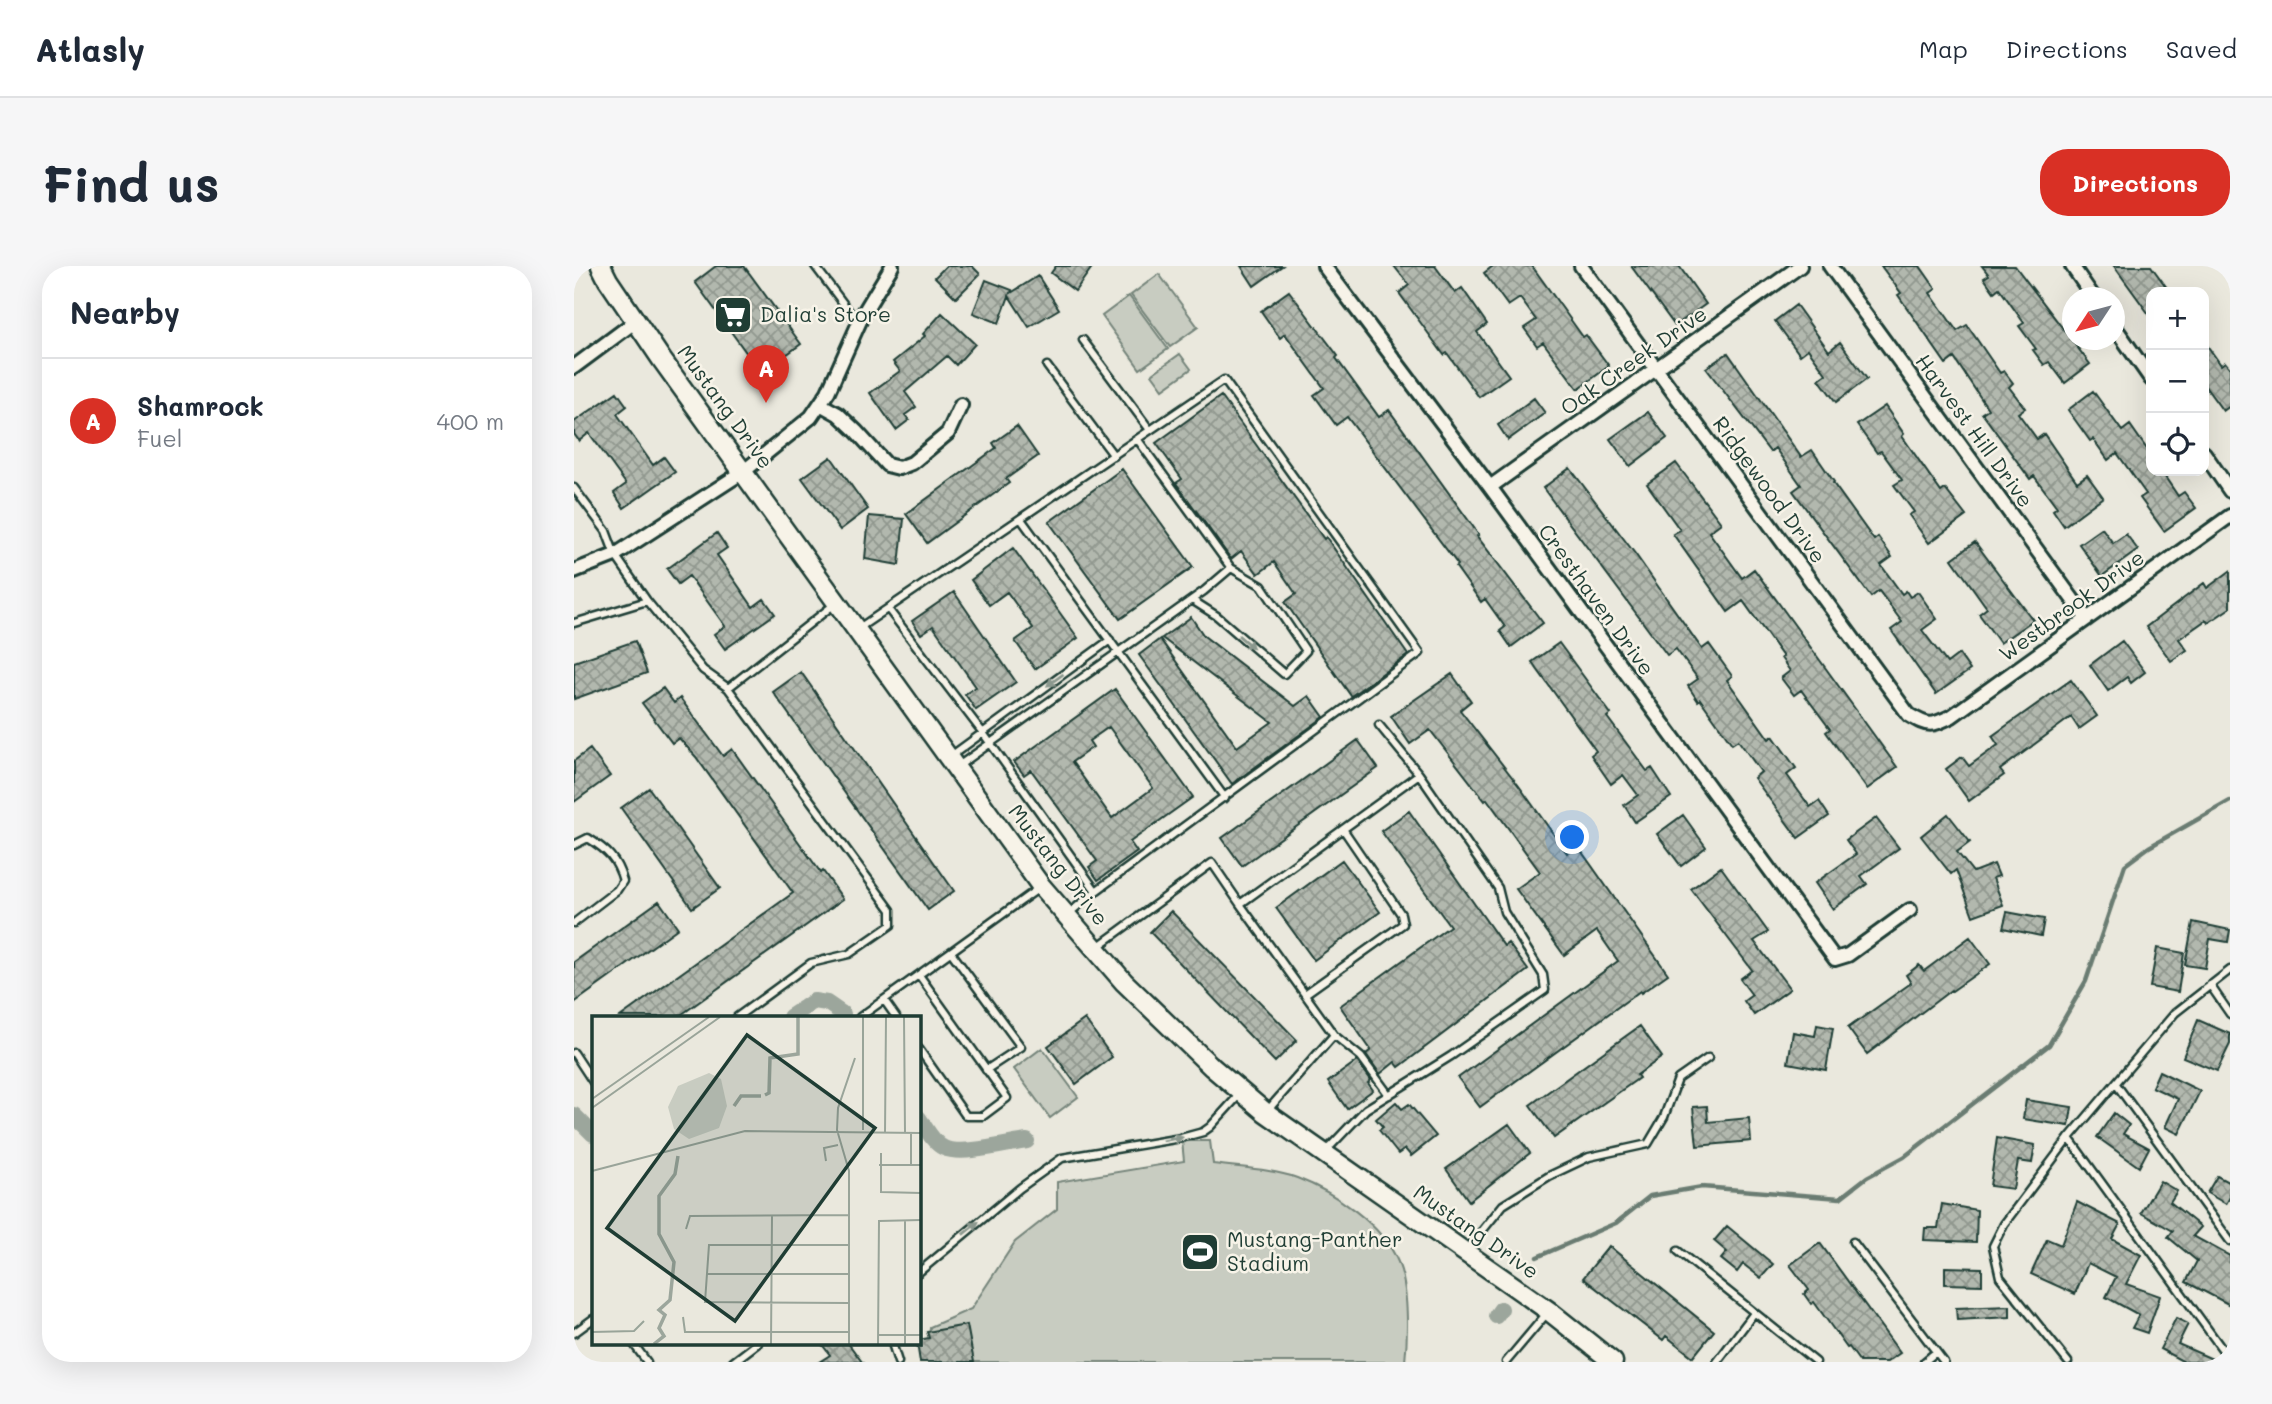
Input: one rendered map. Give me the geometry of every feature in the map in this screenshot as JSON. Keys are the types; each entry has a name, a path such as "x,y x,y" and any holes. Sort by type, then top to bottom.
{"main road":[{"name":"Mustang Drive","path":"601,266 636,321 836,603 1041,887 1094,949 1164,1022 1265,1112 1549,1311 1613,1362"}],"street":[{"path":"574,571 615,555 743,472 811,417 820,404 858,323 892,266"},
{"name":"Cresthaven Drive","path":"1324,266 1490,487 1835,958 1848,955 1910,910"},
{"name":"Ridgewood Drive","path":"1581,266 1909,715 1923,723 1935,725"},
{"name":"Oak Creek Drive","path":"1490,487 1800,266"},
{"name":"Harvest Hill Drive","path":"1830,266 2087,619"},
{"path":"2072,266 2086,287"},
{"path":"574,368 636,321"},
{"path":"2125,341 2146,372"},
{"path":"820,404 838,414 856,430 887,465 899,468 912,463 948,433 961,405"},
{"path":"2209,460 2230,491"},
{"name":"Westbrook Drive","path":"1935,725 1952,716 2230,516"}],"lane":[{"path":"815,266 858,323"},
{"path":"1083,340 1150,430"},
{"path":"1047,366 1114,456"},
{"path":"857,630 1224,380 1420,653 1065,916"},
{"path":"1138,440 1231,568 1262,586 1306,651 1284,674 1217,616 1192,600"},
{"path":"574,488 606,531 615,555 647,601 702,670 728,688 891,910 891,925 849,954 811,963 738,1016"},
{"path":"1021,519 1225,798"},
{"path":"952,763 989,744 1192,600 1231,568"},
{"path":"574,623 647,601"},
{"path":"728,688 836,603"},
{"path":"888,608 983,733 1096,891"},
{"path":"952,763 983,733 1110,640"},
{"path":"1324,1154 1366,1109 1451,1056 1545,990 1543,975 1504,912 1498,888 1419,774 1379,726"},
{"path":"1240,904 1419,774"},
{"path":"1305,994 1403,924 1401,914 1343,829"},
{"path":"574,845 589,838 610,852 619,865 622,881 617,890 574,923"},
{"path":"1094,949 1212,863 1334,1035 1361,1057 1389,1095"},
{"path":"861,1016 1041,887"},
{"path":"951,952 1021,1047 986,1070"},
{"path":"2067,1362 2000,1277 1993,1246 2004,1224 2069,1138 2175,1013 2230,970"},
{"path":"919,975 1006,1098 983,1116 966,1116 920,1050"},
{"path":"2210,985 2230,1014"},
{"path":"884,1000 895,1016"},
{"path":"1265,1112 1334,1035"},
{"path":"574,1053 592,1080"},
{"path":"1465,1252 1503,1205 1549,1176 1589,1157 1648,1144 1664,1117 1678,1079 1708,1058"},
{"path":"2116,1084 2230,1241"},
{"path":"920,1271 1020,1188 1062,1158 1203,1132 1228,1109 1241,1092"},
{"path":"2069,1138 2230,1360"},
{"path":"1853,1242 1944,1362"},
{"path":"1678,1251 1816,1362"},
{"path":"1506,1362 1549,1311"},
{"path":"1717,1362 1754,1313"},
{"path":"574,1333 592,1320"},
{"path":"634,1344 647,1362"},
{"path":"733,1362 757,1344"},
{"path":"892,1344 898,1362"},
{"path":"1924,1362 1936,1352"}],"shaded area":[{"path":"1159,274 1198,327 1170,347 1131,295"},
{"path":"1129,296 1168,349 1140,369 1102,316"},
{"path":"1180,354 1191,369 1163,389 1152,374"},
{"path":"1042,1048 1078,1097 1050,1118 1014,1069"},
{"name":"Mustang-Panther Stadium","path":"1182,1141 1210,1141 1213,1164 1277,1173 1311,1184 1356,1211 1369,1223 1391,1248 1402,1273 1407,1311 1405,1362 932,1362 930,1327 971,1309 1015,1242 1057,1209 1057,1182 1184,1161"}],"building":[{"path":"716,266 744,266 801,344 761,373 695,282"},
{"path":"946,266 972,266 980,274 956,298 935,277"},
{"path":"1056,266 1093,266 1075,291 1051,273"},
{"path":"1241,266 1282,266 1254,286"},
{"path":"1394,266 1435,266 1455,293 1462,288 1487,324 1477,332 1509,376 1479,397 1447,353 1444,355 1399,293 1409,285"},
{"path":"1493,266 1532,266 1583,337 1586,335 1609,366 1578,389 1543,342 1537,346 1524,328 1536,320 1520,298 1508,306 1484,273"},
{"path":"1631,266 1679,266 1706,304 1675,326"},
{"path":"1881,266 1920,266 1936,289 1930,293 1957,331 1967,325 2000,373 2004,371 2013,383 2009,387 2025,408 2018,413 2037,439 2044,434 2077,482 2087,475 2103,497 2064,526 2053,510 2057,507 2034,476 2030,479 1982,413 1988,409 1954,358 1946,364"},
{"path":"1982,266 2015,266 2062,327 2062,350 2079,350 2090,364 2065,383 2049,362 2044,365 2019,326 2024,323 1999,288 1994,292 1984,278 1989,275"},
{"path":"2114,266 2151,266 2166,287 2146,287 2146,310"},
{"path":"1038,276 1059,309 1029,327 1009,296 999,323 973,313 986,280 1012,290 1011,293"},
{"path":"1289,291 1379,417 1389,410 1479,535 1477,536 1543,623 1511,647 1500,631 1505,627 1485,599 1481,602 1456,567 1458,565 1347,417 1336,425 1314,395 1324,388 1285,334 1280,338 1261,311"},
{"path":"1796,305 1829,351 1840,342 1867,379 1836,402 1819,379 1826,374 1808,349 1800,355 1775,321"},
{"path":"942,313 975,344 956,365 947,356 905,392 916,407 905,415 909,420 896,430 870,393 900,371 893,362 925,336 923,334"},
{"path":"2209,348 2221,365 2225,362 2230,368 2230,406 2223,411 2209,392"},
{"path":"1728,353 1801,457 1812,450 1874,540 1878,537 1892,557 1881,565 1902,594 1906,591 1910,597 1918,592 1937,619 1922,630 1947,663 1959,654 1970,670 1936,694 1891,630 1902,622 1879,591 1871,597 1793,491 1801,485 1775,448 1770,452 1706,368"},
{"path":"2093,391 2122,431 2130,425 2146,448 2146,476 2164,476 2178,496 2184,492 2196,508 2164,531 2140,498 2146,494 2117,453 2108,460 2093,439 2090,441 2068,410"},
{"path":"617,392 627,406 617,414 653,465 664,457 675,472 624,508 614,493 626,484 589,433 579,441 574,434 574,422"},
{"path":"1221,396 1324,539 1326,537 1408,655 1351,696 1285,602 1296,594 1274,562 1258,574 1241,551 1231,559 1176,483 1182,479 1156,443"},
{"path":"1534,398 1545,413 1508,440 1498,425"},
{"path":"1885,406 1904,434 1902,436 1941,492 1945,489 1966,516 1929,543 1909,515 1914,512 1894,485 1902,480 1881,451 1877,453 1857,425"},
{"path":"1648,412 1667,438 1630,466 1610,439"},
{"path":"1017,426 1038,456 1006,479 1009,483 927,543 906,514 996,448 993,443"},
{"path":"831,457 868,509 840,530 802,478"},
{"path":"1676,463 1721,523 1709,532 1742,578 1754,569 1897,767 1867,789 1826,732 1830,729 1801,690 1794,695 1781,678 1790,671 1743,601 1728,612 1673,534 1680,530 1647,484"},
{"path":"1570,468 1702,649 1709,644 1732,676 1727,680 1769,739 1773,736 1796,768 1787,775 1810,807 1819,801 1829,816 1798,838 1754,778 1761,772 1738,740 1732,744 1688,686 1698,679 1676,649 1667,655 1543,488"},
{"path":"1122,469 1193,567 1120,619 1049,522"},
{"path":"869,516 904,519 899,565 865,559"},
{"path":"2102,528 2113,543 2126,534 2138,550 2102,576 2079,544"},
{"path":"717,533 727,548 717,555 753,607 764,599 775,614 725,649 714,634 725,626 689,576 678,584 667,569"},
{"path":"1975,542 2033,620 2000,643 1979,614 1987,608 1952,559"},
{"path":"1013,548 1078,638 1035,669 1015,641 1033,628 1007,592 989,605 971,580"},
{"path":"2230,571 2230,608 2208,623 2206,620 2179,639 2187,650 2171,661 2146,627 2204,583 2207,588"},
{"path":"954,592 1016,682 976,710 965,694 976,687 933,626 921,634 912,621"},
{"path":"1191,617 1204,636 1295,706 1309,696 1324,717 1232,784 1139,655 1160,639 1237,747 1272,722 1162,638"},
{"path":"635,641 647,673 574,699 574,662"},
{"path":"2122,641 2145,672 2131,683 2127,677 2108,691 2090,665"},
{"path":"1559,643 1611,714 1607,717 1647,771 1652,768 1671,797 1635,822 1624,805 1638,795 1623,775 1611,784 1591,755 1596,751 1532,662"},
{"path":"801,672 954,891 928,910 773,692"},
{"path":"1452,674 1471,701 1460,710 1567,853 1577,845 1668,974 1641,993 1640,991 1480,1107 1458,1078 1618,961 1597,931 1564,955 1516,889 1540,872 1487,799 1485,801 1430,730 1410,744 1391,716"},
{"path":"2071,680 2097,716 2079,729 2071,717 2000,770 2004,775 1969,801 1946,769 1962,757 1969,766 1998,745 1992,736"},
{"path":"663,688 674,703 680,698 723,756 732,749 821,873 823,871 843,899 679,1016 621,1016 793,893 696,757 679,738 672,743 642,703"},
{"path":"1115,689 1193,797 1130,842 1137,852 1098,880 1089,867 1097,861 1031,770 1024,775 1014,762","holes":["1109,727 1153,788 1112,818 1072,762 1093,747 1089,741"]},
{"path":"1358,740 1378,768 1242,866 1222,838"},
{"path":"590,749 610,776 574,802 574,761"},
{"path":"649,788 720,888 692,908 621,808"},
{"path":"1409,811 1504,946 1508,943 1528,970 1399,1067 1395,1062 1380,1074 1366,1054 1371,1050 1340,1006 1450,926 1381,831"},
{"path":"1948,814 1970,842 1957,852 1973,872 1994,864 1999,876 1993,878 2003,905 1973,916 1956,870 1951,874 1921,836"},
{"path":"1683,815 1706,847 1681,866 1657,834"},
{"path":"1876,818 1899,848 1861,876 1867,884 1833,909 1815,883 1856,854 1846,840"},
{"path":"1342,860 1380,912 1314,960 1276,908"},
{"path":"1721,867 1768,932 1754,941 1790,989 1754,1015 1744,1001 1752,995 1740,979 1752,970 1691,889"},
{"path":"659,901 678,928 574,1003 574,962"},
{"path":"1171,911 1297,1040 1275,1062 1150,932"},
{"path":"2007,912 2044,919 2041,936 2003,928"},
{"path":"2193,922 2230,930 2228,942 2210,939 2205,968 2185,965"},
{"path":"1970,937 1990,964 1867,1054 1848,1028 1911,983 1906,975 1919,965 1924,971"},
{"path":"2157,948 2184,953 2178,992 2150,987"},
{"path":"1085,1019 1112,1057 1076,1084 1048,1046"},
{"path":"2198,1020 2230,1034 2230,1044 2217,1071 2183,1057"},
{"path":"1817,1025 1833,1028 1826,1070 1788,1063 1793,1032 1815,1036"},
{"path":"1640,1026 1662,1057 1637,1075 1639,1078 1554,1138 1530,1105"},
{"path":"1357,1061 1371,1080 1368,1083 1373,1090 1347,1109 1328,1082"},
{"path":"2159,1071 2200,1091 2179,1134 2165,1127 2178,1099 2152,1087"},
{"path":"2026,1100 2072,1107 2069,1126 2023,1119"},
{"path":"1396,1102 1402,1109 1409,1104 1436,1136 1411,1156 1405,1149 1398,1154 1379,1130 1383,1127 1376,1119"},
{"path":"1707,1106 1708,1122 1749,1118 1751,1141 1697,1146 1693,1107"},
{"path":"2114,1113 2129,1125 2123,1134 2149,1148 2139,1167 2097,1137"},
{"path":"1509,1124 1530,1153 1469,1201 1446,1169"},
{"path":"1997,1138 2035,1145 2032,1163 2018,1161 2013,1189 1990,1186"},
{"path":"2217,1176 2230,1183 2230,1197 2226,1204 2207,1193"},
{"path":"2160,1181 2177,1191 2170,1202 2201,1227 2193,1236 2230,1256 2230,1305 2186,1282 2197,1261 2168,1237 2173,1231 2141,1213"},
{"path":"2077,1202 2120,1224 2112,1239 2141,1255 2126,1284 2160,1296 2147,1333 2132,1328 2139,1315 2106,1297 2116,1277 2088,1263 2075,1294 2031,1274 2047,1239 2061,1245"},
{"path":"1942,1204 1977,1210 1976,1242 1924,1240 1925,1228 1938,1228"},
{"path":"1727,1226 1773,1264 1761,1278 1743,1264 1737,1272 1721,1259 1727,1252 1714,1241"},
{"path":"1820,1243 1900,1353 1887,1362 1860,1362 1814,1302 1811,1304 1804,1294 1809,1290 1790,1265"},
{"path":"1609,1246 1714,1331 1693,1357 1666,1336 1663,1340 1583,1278"},
{"path":"1945,1267 1982,1268 1982,1285 1945,1284"},
{"path":"2010,1306 2010,1317 1957,1320 1956,1308"},
{"path":"2176,1318 2188,1324 2178,1344 2219,1362 2184,1362 2160,1349"},
{"path":"967,1325 974,1362 920,1362 917,1344 920,1344 920,1340 929,1338 927,1332"},
{"path":"822,1344 849,1344 862,1362 819,1362 830,1355"}],"waterway":[{"path":"1537,1257 1616,1223 1650,1196 1702,1187 1840,1198 1867,1177 1904,1157 2049,1045 2086,981 2125,865 2149,847 2230,801"},
{"path":"792,1016 814,1001 827,1003 843,1014"},
{"path":"574,1115 592,1133"},
{"path":"920,1120 936,1143 952,1150 973,1150 1027,1141"},
{"path":"1496,1316 1501,1309"}],"place":[{"name":"Dalia's Store","path":"733,315"},
{"name":"Shamrock","path":"766,403"},
{"name":"Mustang-Panther Stadium","path":"1200,1252"}]}
